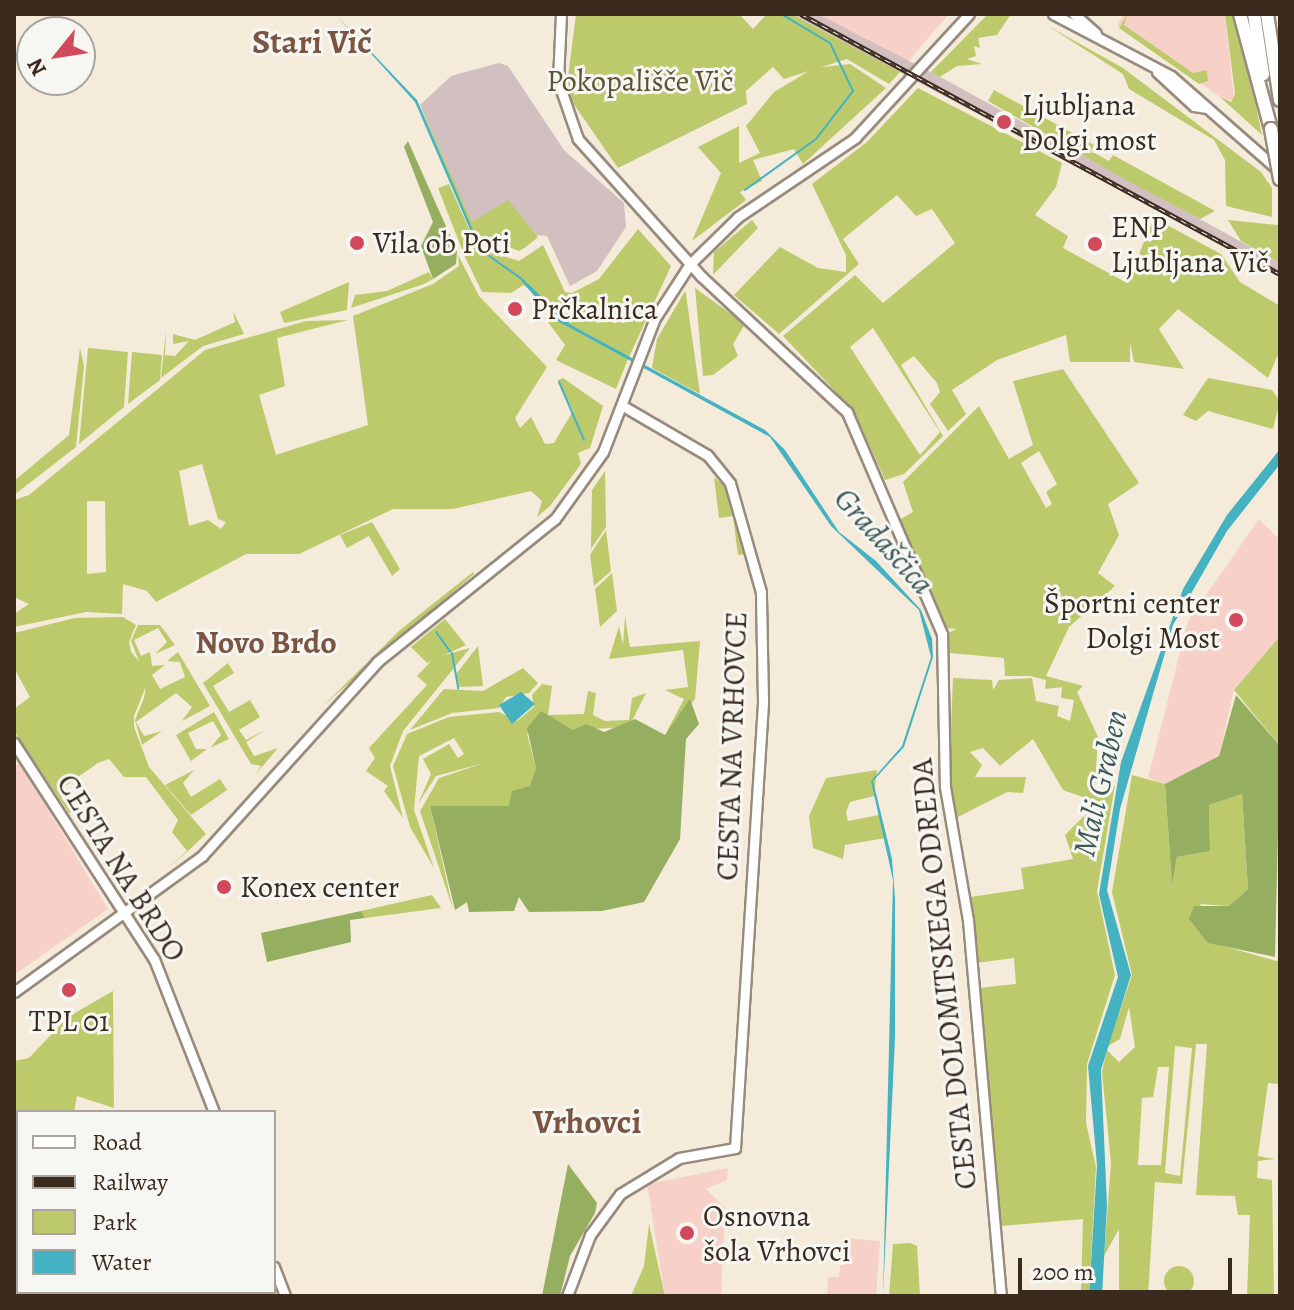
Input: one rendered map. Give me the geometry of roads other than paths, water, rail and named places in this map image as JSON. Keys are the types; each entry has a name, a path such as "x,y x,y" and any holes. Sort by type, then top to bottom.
{"highway":[{"path":"1240,14 1279,171"},
{"path":"1254,14 1265,109"},
{"path":"1267,14 1280,100"}],"street":[{"name":"CESTA DOLOMITSKEGA ODREDA","path":"561,14 557,75 575,134 690,264 847,412 944,640 945,787 968,920 1001,1296"},
{"path":"1053,14 1098,36 1157,72 1207,108 1279,171"},
{"path":"1074,14 1098,36"},
{"path":"14,992 126,915 216,842 387,652 555,519 599,461 655,318 690,264 738,217 855,138 967,15"},
{"name":"CESTA NA VRHOVCE","path":"567,1296 590,1235 620,1194 679,1158 735,1148 763,701 761,592 723,471 623,406"},
{"name":"CESTA NA BRDO","path":"14,743 162,975 213,1110"},
{"path":"276,1272 285,1296"}],"water":[{"name":"Gradaščica","path":"335,14 417,100 481,249 522,278 571,325 765,430 785,450 839,532 876,561 921,610 932,639 933,657 904,747 873,781 892,859 895,898 895,1038 883,1296 893,880 871,781 902,746 931,657 919,610 831,526 770,437 554,319 520,279 479,250 415,102"},
{"name":"Mali Graben","path":"1280,449 1280,464 1227,531 1173,625 1120,809 1107,890 1131,975 1101,1070 1107,1205 1102,1296 1089,1296 1097,1165 1088,1066 1118,977 1099,894 1121,762 1183,589 1227,515"},
{"path":"521,692 535,704 512,724 499,705"}],"waterway":[{"path":"745,190 816,139 853,91 830,43 781,14"},
{"path":"559,382 584,440"},
{"path":"436,632 450,651"},
{"path":"452,653 458,688"}],"railway":[{"path":"801,14 1280,274"}],"place":[{"name":"Ljubljana Dolgi most","path":"1004,122"},
{"name":"Vila ob Poti","path":"357,243"},
{"name":"ENP Ljubljana Vič","path":"1095,244"},
{"name":"Prčkalnica","path":"515,309"},
{"name":"Športni center Dolgi Most","path":"1236,620"},
{"name":"Konex center","path":"224,887"},
{"name":"TPL 01","path":"69,990"},
{"name":"Osnovna šola Vrhovci","path":"687,1233"}],"district":[{"name":"Stari Vič","path":"312,42"},
{"name":"Novo Brdo","path":"266,642"},
{"name":"Vrhovci","path":"587,1122"}],"park label":[{"name":"Pokopališče Vič","path":"640,81"}]}
